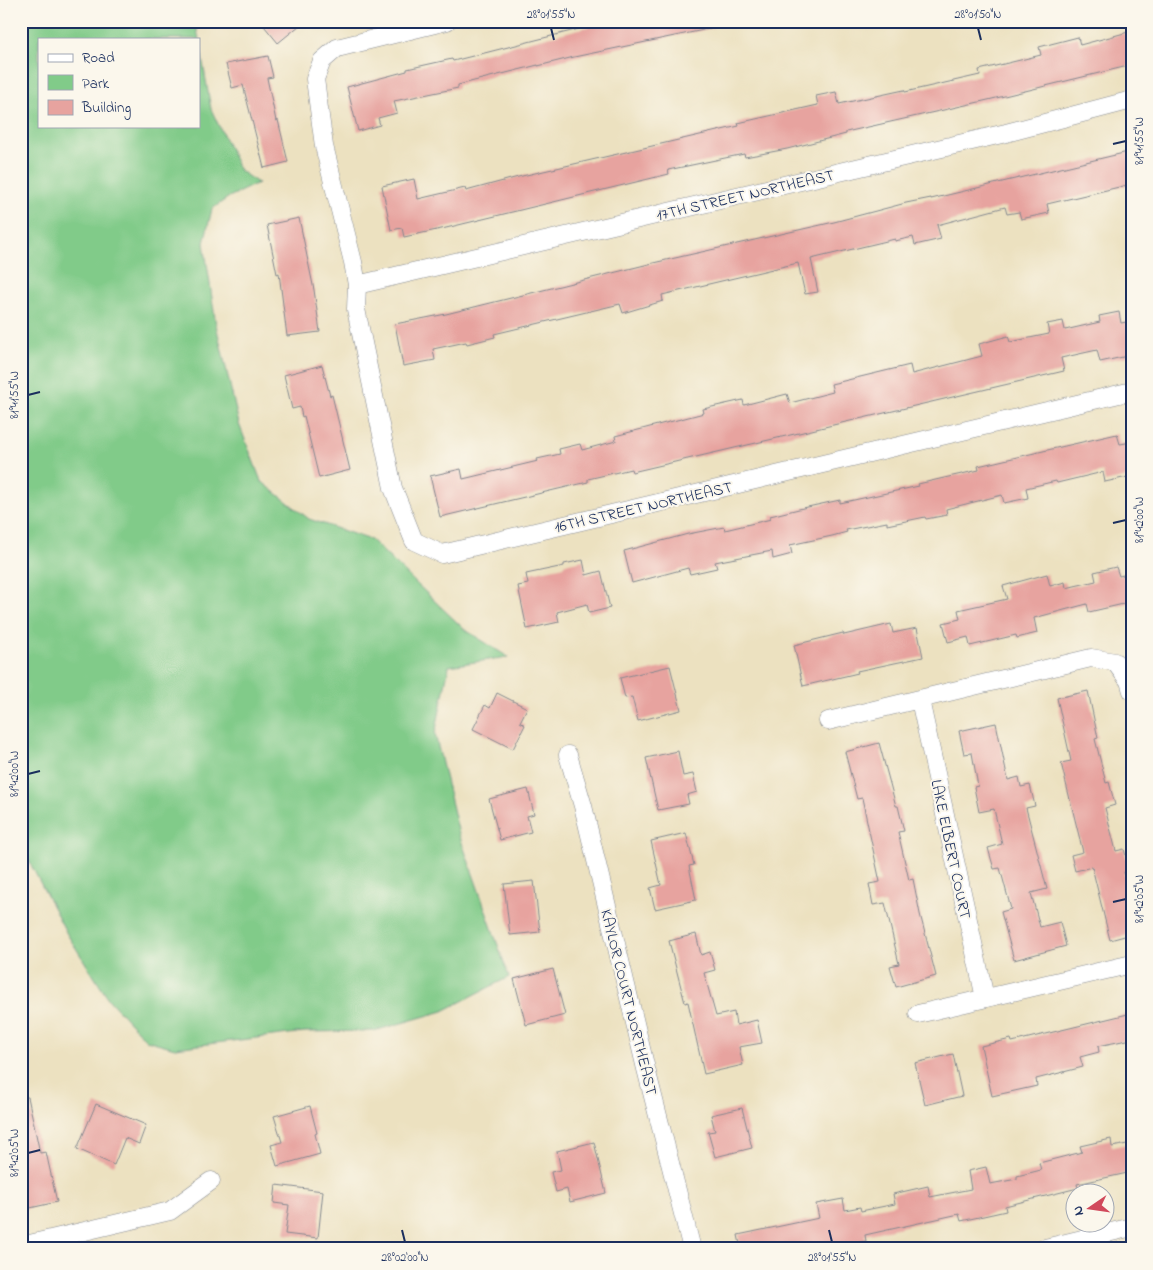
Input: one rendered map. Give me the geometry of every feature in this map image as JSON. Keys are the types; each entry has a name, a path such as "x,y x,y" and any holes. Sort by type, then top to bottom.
{"street":[{"name":"16TH STREET NORTHEAST","path":"447,21 337,48 322,61 315,79 324,146 357,285 356,309 393,488 414,541 442,554 1132,391"},
{"name":"17TH STREET NORTHEAST","path":"357,285 1006,133 1132,100"},
{"path":"828,721 1091,658 1115,662 1129,681 1132,691"},
{"name":"LAKE ELBERT COURT","path":"920,700 985,998"},
{"name":"KAYLOR COURT NORTHEAST","path":"568,755 583,806 646,1069 692,1249"},
{"path":"918,1014 1132,964"},
{"path":"21,1246 170,1210 211,1181"},
{"path":"1041,1249 1132,1227"}],"green space":[{"path":"21,21 198,21 199,38 38,38 38,128 200,128 200,46 211,109 240,171 258,183 229,197 212,209 204,243 216,325 239,424 261,481 309,519 371,540 464,629 508,657 449,666 435,734 459,834 509,977 443,1011 374,1031 305,1032 175,1048 146,1040 109,1000 67,934 30,863 21,837"}],"building":[{"path":"260,21 305,21 278,43"},
{"path":"615,21 713,21 713,28 538,65 458,85 458,88 394,101 397,113 378,118 380,125 358,131 347,87 407,71 407,69 452,59 453,61"},
{"path":"1132,31 1132,65 846,132 846,134 787,149 745,157 744,154 668,170 669,174 446,228 404,237 402,228 391,230 382,186 414,179 418,199 465,188 466,191 522,176 739,126 738,123 818,105 816,96 836,92 839,104 904,90 905,92 980,75 979,70 1041,55 1039,47 1078,37 1080,45"},
{"path":"268,56 273,77 267,78 276,121 278,120 288,162 264,168 243,85 232,88 226,64"},
{"path":"1132,151 1132,184 1047,204 1049,213 1021,219 1019,212 1007,214 1005,207 937,225 941,239 915,245 913,237 895,241 895,239 811,259 818,292 805,294 798,263 662,295 663,301 623,313 620,304 494,334 495,337 467,344 466,342 433,349 435,360 403,366 395,324 446,314 653,263"},
{"path":"299,218 314,290 320,332 287,336 279,273 277,274 267,225"},
{"path":"1119,312 1121,323 1132,321 1132,355 1100,362 1097,350 1061,358 1064,371 632,472 631,469 588,479 588,482 440,517 430,476 461,469 463,479 538,461 537,459 560,454 559,449 580,444 582,450 616,441 615,436 704,413 703,409 743,400 744,405 787,394 790,403 833,392 831,384 910,365 912,374 982,356 979,344 1008,336 1010,342 1049,334 1047,324 1063,321 1065,330 1100,322 1099,316"},
{"path":"322,365 330,396 332,395 350,470 319,478 304,416 302,417 300,407 292,409 284,375"},
{"path":"1117,434 1120,444 1132,442 1132,476 1105,482 1103,472 1057,483 1056,481 1026,488 1028,498 1004,503 1002,495 946,509 947,515 926,519 925,517 887,525 887,522 846,530 847,532 790,545 792,554 773,559 772,551 715,562 717,568 690,574 688,568 632,583 624,551 688,534 724,527 725,530 771,519 770,516 803,508 840,500 840,503 919,486 918,484 979,470 978,466"},
{"path":"583,560 586,575 601,571 610,608 589,613 587,604 557,612 559,622 527,629 518,586 528,584 526,574"},
{"path":"1116,567 1119,576 1132,573 1132,602 1089,612 1087,604 1034,618 1037,633 1017,638 1016,635 970,646 968,637 948,642 943,623 960,619 958,610 1007,599 1003,586 1047,574 1050,586 1065,582 1066,588 1096,581 1094,572"},
{"path":"891,624 893,633 917,628 923,657 857,671 858,673 803,686 794,645"},
{"path":"670,666 681,710 638,721 632,697 625,698 620,678"},
{"path":"1088,691 1098,738 1095,739 1106,783 1109,782 1115,805 1105,808 1116,851 1124,849 1130,870 1124,872 1132,903 1132,934 1110,940 1092,867 1075,871 1071,855 1083,852 1061,763 1071,761 1057,698"},
{"path":"497,693 527,708 520,722 525,725 513,749 473,729 485,705 490,708"},
{"path":"996,723 1008,780 1019,777 1021,787 1030,785 1035,806 1026,808 1047,889 1031,893 1040,927 1060,922 1066,946 1014,960 1001,912 1011,909 1000,868 994,869 988,848 1002,844 994,809 979,812 974,787 978,786 972,753 964,754 959,731"},
{"path":"879,743 896,806 898,806 904,831 898,832 909,880 913,879 936,976 896,987 890,966 899,964 885,903 873,905 869,884 880,882 862,798 857,799 845,752"},
{"path":"678,751 683,776 693,774 697,792 687,795 689,804 658,810 646,758"},
{"path":"528,789 534,814 527,816 531,832 500,840 489,799"},
{"path":"686,833 694,865 689,866 696,900 655,909 650,888 661,885 651,841"},
{"path":"534,881 540,932 510,935 504,884"},
{"path":"696,934 701,955 710,952 715,970 704,973 716,1016 734,1012 736,1025 757,1020 762,1043 739,1047 743,1065 704,1074 688,1002 685,1003 669,941"},
{"path":"553,969 565,1015 526,1025 514,979"},
{"path":"1132,1013 1132,1039 1098,1046 1099,1052 1080,1057 1083,1067 1036,1079 1037,1086 992,1096 981,1046 1011,1039 1012,1042"},
{"path":"953,1054 962,1096 925,1105 915,1063"},
{"path":"21,1097 28,1097 40,1153 46,1152 57,1202 21,1210"},
{"path":"96,1104 146,1125 139,1144 125,1138 114,1165 77,1149"},
{"path":"310,1106 320,1154 277,1166 271,1145 282,1142 274,1116"},
{"path":"742,1108 752,1148 715,1157 708,1132 715,1131 711,1115"},
{"path":"1111,1139 1112,1147 1132,1143 1132,1172 1086,1182 1066,1182 1066,1191 1005,1206 1006,1211 961,1221 959,1214 865,1235 866,1241 825,1249 741,1249 738,1235 819,1218 816,1204 843,1199 845,1210 860,1207 861,1211 895,1204 893,1194 928,1186 930,1197 971,1189 968,1171 986,1167 990,1184 1017,1179 1017,1176 1041,1170 1039,1163 1082,1152 1080,1146"},
{"path":"594,1142 606,1193 570,1202 567,1189 556,1192 551,1172 561,1170 557,1151"},
{"path":"276,1185 323,1191 318,1238 285,1234 289,1205 274,1203"}]}
